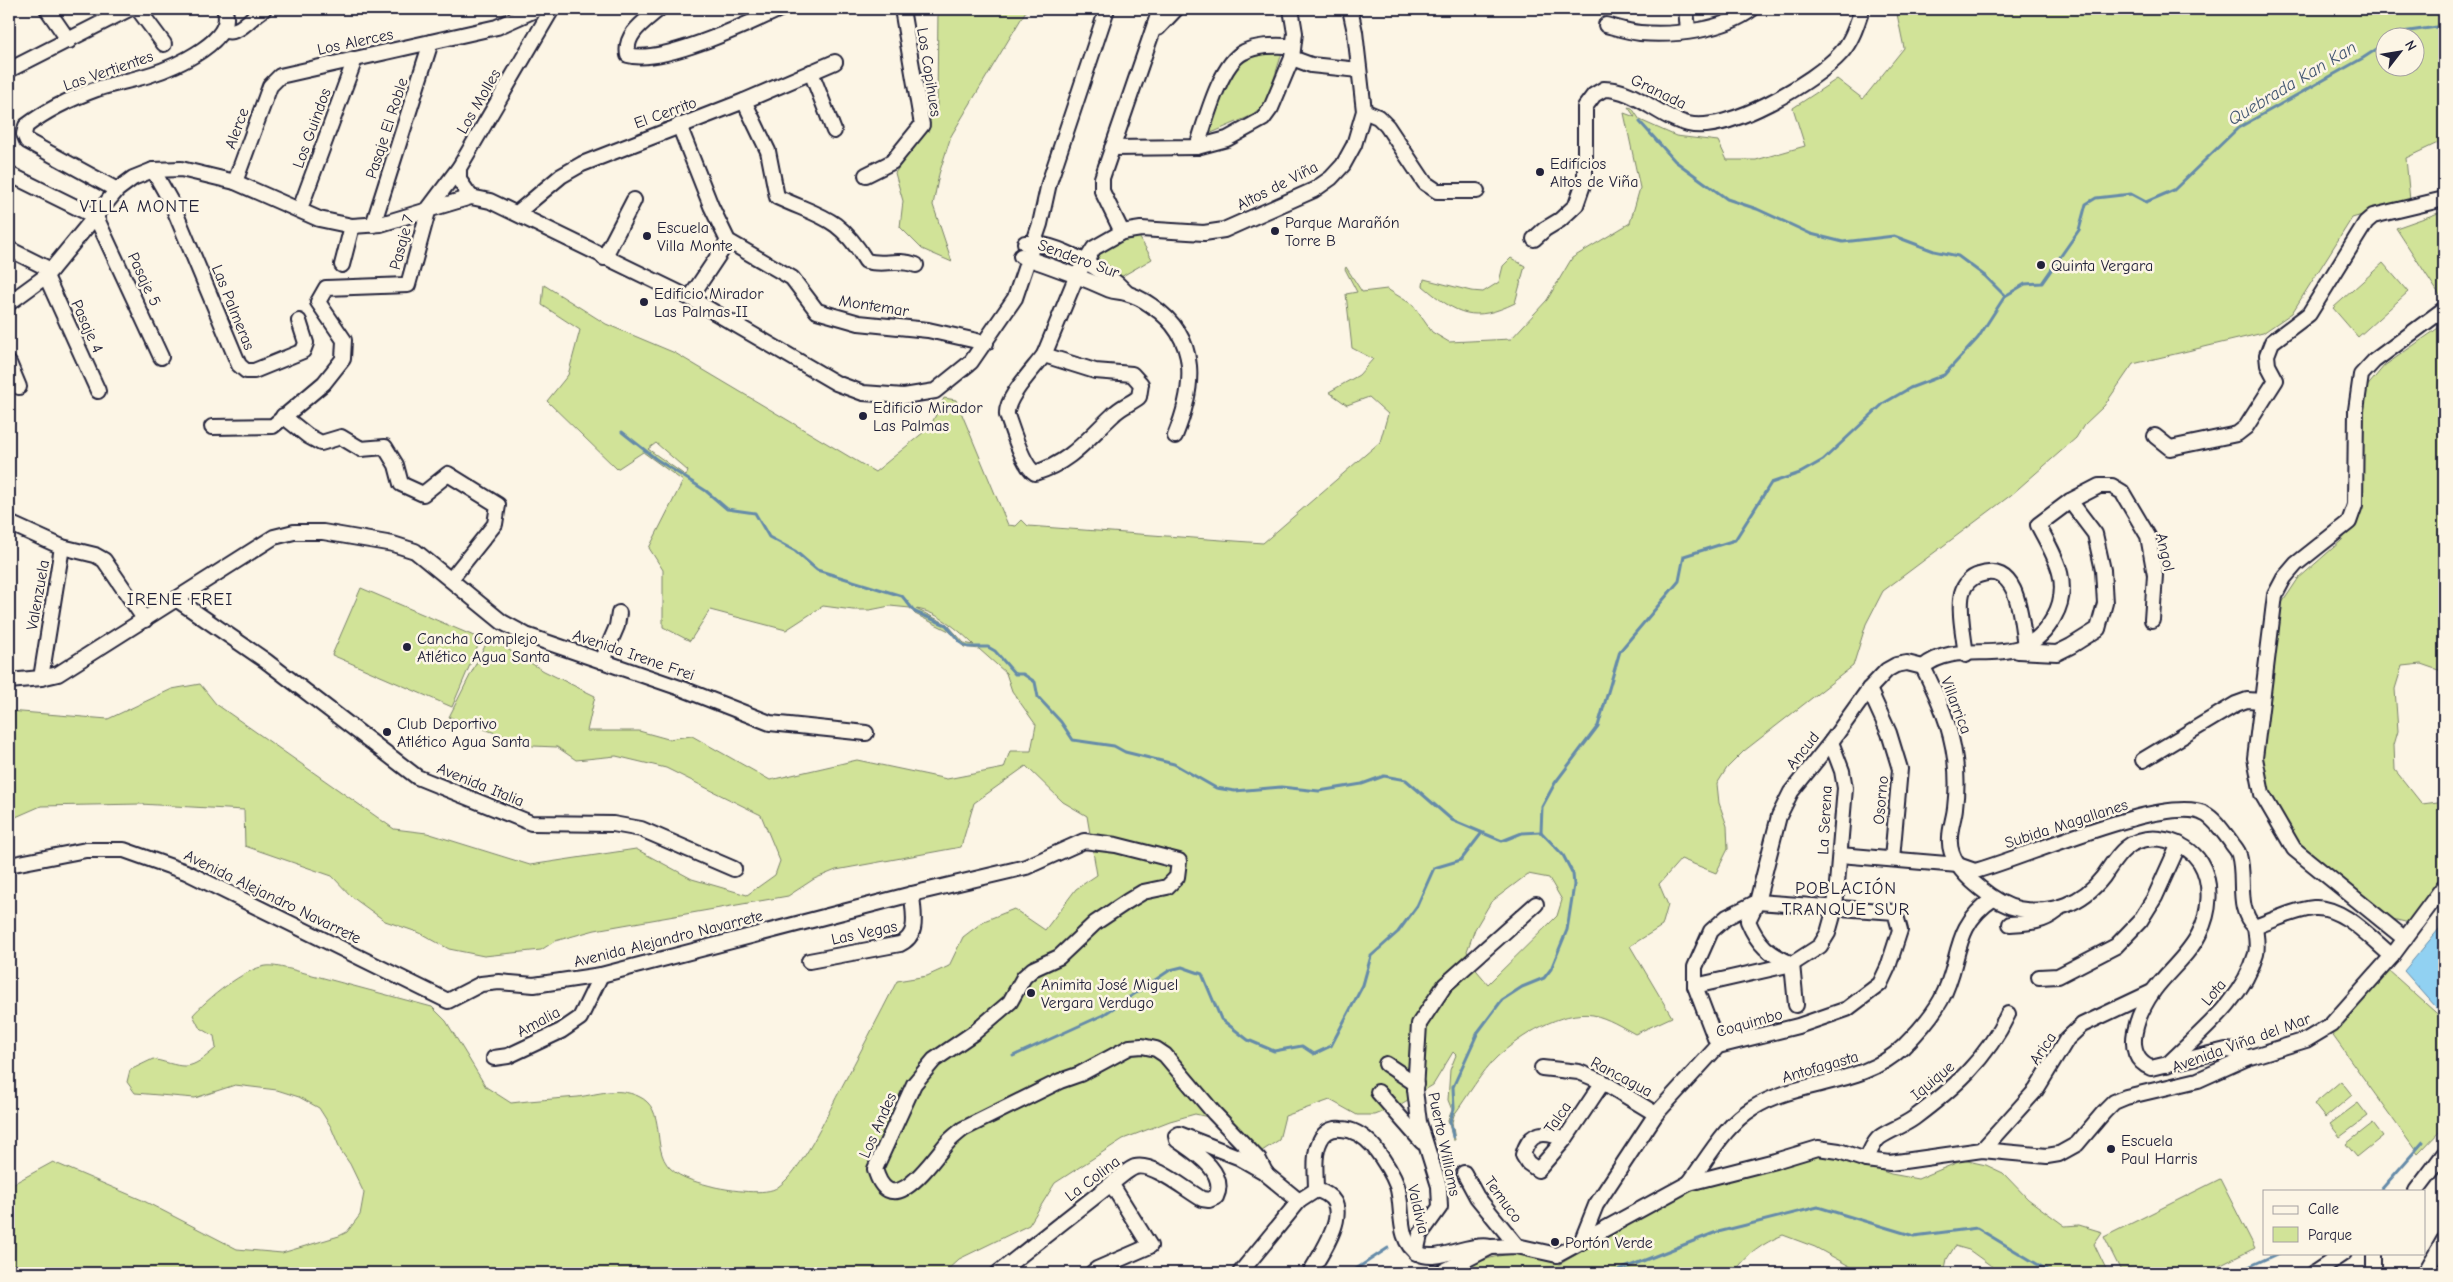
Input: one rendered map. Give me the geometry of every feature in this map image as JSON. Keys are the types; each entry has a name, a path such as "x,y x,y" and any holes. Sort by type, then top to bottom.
{"street":[{"path":"47,9 69,41"},
{"path":"9,70 129,9"},
{"path":"138,9 164,44"},
{"path":"224,9 227,22 223,30 232,33 237,31 252,16 264,9"},
{"name":"Los Alerces","path":"270,86 280,76 291,72 354,60 496,27 538,9"},
{"name":"Los Molles","path":"429,208 459,168 552,9"},
{"path":"659,9 628,39 626,45 628,55 637,58 660,54 703,41 780,9"},
{"name":"Los Copihues","path":"866,175 892,162 922,125 902,9"},
{"path":"9,303 49,273 118,190 134,178 153,170 180,169 235,182 329,222 352,226 373,225 471,197 490,201 604,258 690,298 836,384 863,393 904,396 935,391 963,370 986,343 997,325 1027,250 1107,9"},
{"path":"1122,232 1102,191 1102,178 1152,34 1163,9"},
{"path":"1152,34 1176,9"},
{"path":"1112,148 1197,147 1228,138 1264,119 1271,108 1292,52 1295,33 1291,9"},
{"name":"Altos de Viña","path":"1044,355 1095,371 1132,374 1141,384 1139,397 1113,415 1080,449 1070,457 1035,473 1024,459 1006,408 1010,399 1044,355 1084,260 1094,248 1122,232 1141,229 1204,233 1224,230 1314,190 1331,178 1343,165 1354,145 1364,111 1355,32 1350,9"},
{"path":"1686,9 1688,30"},
{"path":"1606,25 1639,33 1688,30 1712,26 1743,16 1752,9"},
{"name":"Granada","path":"1534,239 1570,213 1584,188 1586,170 1584,114 1585,107 1594,95 1604,89 1623,92 1689,124 1717,124 1742,116 1820,73 1842,52 1851,38 1862,9"},
{"name":"Las Vertientes","path":"118,190 27,141 24,134 26,126 68,101 98,89 154,74 178,64 214,42 223,30"},
{"name":"Pasaje El Roble","path":"373,225 431,42"},
{"path":"1197,147 1215,97 1231,62 1242,52 1253,48 1292,52 1311,65 1359,70"},
{"name":"Los Guindos","path":"300,209 354,60"},
{"name":"El Cerrito","path":"517,213 561,176 582,164 744,101 835,62"},
{"path":"811,72 834,131"},
{"name":"Alerce","path":"235,182 270,86"},
{"path":"744,101 768,151 777,197 826,218 843,230 856,245 866,261 876,264 902,261 916,265"},
{"path":"1364,111 1378,117 1388,126 1425,184 1437,192 1476,191"},
{"path":"679,125 711,206 728,240 690,298"},
{"path":"459,168 459,180 471,197"},
{"name":"Las Palmeras","path":"153,170 171,202 239,365 246,371 254,371 303,351 306,343 299,321"},
{"path":"9,174 96,217"},
{"path":"2155,436 2170,448 2238,434 2246,427 2276,380 2268,365 2267,355 2272,342 2309,314 2366,222 2373,216 2444,199"},
{"path":"604,258 634,200"},
{"name":"Pasaje 7","path":"283,416 324,383 342,359 344,340 318,302 326,288 408,285 429,208"},
{"name":"Pasaje 5","path":"96,217 161,357"},
{"path":"342,265 352,226"},
{"name":"Montemar","path":"728,240 792,278 812,305 824,314 859,323 928,330 986,343"},
{"path":"9,249 49,273"},
{"name":"Sendero Sur","path":"1027,250 1084,260 1116,281 1126,293"},
{"name":"Sendero Sur","path":"1027,250 1113,291 1126,293 1152,306 1167,318 1180,336 1188,355 1190,387 1187,405 1175,436"},
{"name":"Pasaje 4","path":"49,273 98,391"},
{"path":"2406,939 2294,850 2262,794 2255,758 2275,595 2284,578 2296,564 2348,522 2355,505 2356,410 2362,376 2374,361 2444,309"},
{"path":"9,363 19,387"},
{"path":"212,427 273,426 283,416 308,436 321,443 341,437 361,449 385,447 396,465 401,484 423,494 448,474 498,505 495,524 451,579"},
{"name":"Villarrica","path":"2061,907 2029,910 2010,906 1993,899 1970,880 1958,865 1949,839 1956,793 1954,746 1940,701 1923,668 1942,656 2007,651 2025,646 2047,629 2056,614 2062,596 2062,578 2058,562 2038,525 2070,501 2099,486"},
{"name":"Angol","path":"2099,486 2112,486 2122,492 2148,536 2155,575 2152,620"},
{"path":"2007,651 2057,653 2098,629 2105,603 2103,570 2095,534 2070,501"},
{"path":"9,523 62,547 95,555 104,560 145,620"},
{"name":"Avenida Irene Frei","path":"9,681 41,678 58,674 274,537 294,532 323,532 393,544 415,552 451,579 502,622 526,635 770,723 866,733"},
{"name":"Valenzuela","path":"41,678 62,547"},
{"path":"1966,655 1961,595 1970,580 1986,573 2002,576 2014,589 2025,646"},
{"name":"Avenida Italia","path":"176,600 266,661 417,777 531,822 613,824 641,829 734,869"},
{"path":"602,661 617,626 619,613"},
{"name":"Ancud","path":"1792,964 1772,956 1751,929 1748,921 1757,902 1779,816 1791,792 1831,742 1869,689 1887,670 1896,665 1907,663 1923,668"},
{"name":"Osorno","path":"1869,689 1889,733 1900,770 1892,859"},
{"path":"2143,760 2236,704 2247,700 2262,701"},
{"name":"La Serena","path":"1695,986 1792,964 1820,946 1828,933 1835,908 1845,788 1842,771 1831,742"},
{"name":"Subida Magallanes","path":"1840,855 1958,865 1975,871 2116,822 2189,808 2206,814 2223,832 2239,854 2246,917 2255,927"},
{"name":"Villarrica","path":"2010,924 2034,923 2048,918 2061,907 2090,892 2118,856 2133,844 2156,838 2179,844 2192,852 2202,866 2208,881 2209,895 2202,926 2194,943 2152,992 2136,1026 2133,1043 2135,1054 2142,1064 2151,1068 2166,1066 2226,1050 2238,1051 2247,1058"},
{"name":"Avenida Alejandro Navarrete","path":"9,865 86,850 124,850 186,872 448,1001 480,984 499,982 534,986 601,975 912,894 1026,867 1084,840 1116,845 1179,861"},
{"path":"2039,977 2058,976 2116,946 2140,921 2155,897 2179,844"},
{"name":"Los Andes","path":"1179,861 1177,877 1167,887 1143,892 1128,901 1095,923 1059,958 1033,969 1024,977 1010,1002 975,1032 934,1060 914,1084 875,1169 879,1182 885,1188 894,1191 907,1187 918,1179 950,1140 963,1129 1060,1081 1080,1074 1119,1051 1130,1047 1142,1046 1156,1049 1165,1055 1214,1113 1259,1160 1266,1174 1299,1201"},
{"name":"Avenida Viña del Mar","path":"1440,1273 1491,1247 1517,1246 1556,1255 1689,1183 1775,1162 1818,1148 1839,1151 1866,1160 1890,1162 1982,1150 2047,1156 2059,1154 2077,1144 2114,1102 2126,1097 2198,1080 2247,1058 2306,1040 2331,1025 2386,952 2406,939 2444,886"},
{"name":"Las Vegas","path":"809,961 900,944 909,940 915,929 912,894"},
{"name":"Antofagasta","path":"1689,1183 1730,1127 1752,1108 1789,1091 1858,1074 1877,1066 1901,1049 1927,1022 1942,999 1969,920 1980,907 1993,899"},
{"path":"1718,1046 1695,986 1695,967 1710,931 1727,917 1757,902 1835,908"},
{"name":"Puerto Williams","path":"1416,1253 1420,1235 1440,1207 1439,1186 1419,1122 1416,1084 1419,1024 1444,985 1536,904"},
{"name":"Coquimbo","path":"1582,1240 1596,1205 1656,1114 1718,1046 1798,1026 1847,1009 1880,984 1900,930 1895,912 1835,908"},
{"path":"2255,927 2300,911 2317,908 2334,912 2348,920 2386,952"},
{"name":"Lota","path":"2166,1066 2228,1004 2247,977 2256,952 2255,927"},
{"name":"Avenida Viña del Mar","path":"2386,952 2394,929"},
{"path":"1792,964 1796,1006"},
{"name":"Amalia","path":"494,1058 508,1056 561,1031 580,1018 601,975"},
{"name":"Arica","path":"1982,1150 2036,1090 2067,1039 2082,1025 2152,992"},
{"name":"Iquique","path":"1866,1160 1880,1138 1908,1122 1953,1088 1966,1075 1994,1042 2008,1014"},
{"path":"1386,1064 1416,1084"},
{"name":"Rancagua","path":"1542,1068 1579,1072 1603,1082 1656,1114"},
{"name":"Talca","path":"1565,1139 1549,1133 1540,1133 1525,1148 1523,1155 1528,1163 1538,1170 1565,1139 1603,1082"},
{"path":"1378,1092 1428,1148"},
{"name":"Valdivia","path":"1316,1190 1316,1149 1322,1137 1332,1129 1344,1129 1356,1133 1367,1140 1391,1172 1402,1209 1404,1234 1409,1245 1416,1253 1428,1258 1472,1246 1491,1247"},
{"name":"La Colina","path":"998,1273 1036,1241 1135,1167 1146,1167 1156,1170 1202,1199 1210,1200 1216,1197 1218,1184 1213,1171 1196,1153 1177,1140 1176,1136 1178,1134 1238,1157 1266,1174"},
{"path":"2417,1190 2444,1154"},
{"name":"Temuco","path":"1464,1173 1477,1196 1517,1246"},
{"path":"1092,1273 1097,1269 1150,1246 1112,1184"},
{"path":"1240,1273 1299,1201 1316,1190 1325,1192 1332,1199 1338,1222 1310,1273"},
{"path":"2425,1273 2444,1240"},
{"path":"2314,1273 2342,1254"},
{"path":"2374,1254 2374,1273"}],"green space":[{"path":"938,9 1027,9 951,136 939,174 933,205 952,262 922,249 900,227 903,201 895,173 927,126 937,106"},
{"path":"1883,9 2444,9 2444,140 2406,158 2410,201 2352,218 2292,313 2263,333 2133,364 2104,406 2084,425 2076,438 2011,495 1883,591 1866,624 1853,666 1744,751 1727,768 1717,784 1719,803 1727,826 1728,849 1716,873 1681,859 1659,884 1668,905 1662,926 1630,946 1672,1017 1635,1034 1604,1018 1593,1015 1568,1016 1529,1033 1497,1057 1475,1084 1454,1115 1452,1122 1455,1140 1453,1140 1448,1120 1452,1110 1448,1100 1450,1070 1456,1055 1453,1052 1433,1085 1396,1107 1375,1115 1357,1115 1330,1100 1285,1116 1279,1140 1262,1151 1231,1122 1195,1114 1170,1121 1123,1139 1055,1183 1029,1225 959,1259 944,1273 9,1273 9,1186 53,1162 142,1200 237,1249 282,1253 347,1232 360,1215 364,1193 350,1164 341,1151 331,1127 319,1108 299,1097 277,1090 235,1085 195,1098 135,1093 127,1082 130,1070 153,1059 187,1066 199,1061 216,1048 214,1036 199,1027 193,1015 207,1001 237,978 257,968 275,966 290,969 432,1007 446,1021 486,1087 511,1103 615,1092 630,1093 638,1096 647,1102 653,1110 664,1160 674,1172 691,1180 715,1187 757,1192 773,1190 778,1187 787,1179 805,1156 897,981 927,976 949,966 963,937 984,921 1014,909 1045,930 1076,889 1097,875 1087,816 1063,802 1026,766 974,803 961,847 836,870 814,879 788,896 595,930 555,941 541,950 484,956 449,949 420,933 385,921 352,897 332,876 245,846 244,810 140,804 41,806 9,820 9,711 108,719 172,689 200,684 216,704 394,829 427,833 530,865 636,849 692,879 747,895 775,875 780,861 761,815 666,768 616,756 576,760 557,747 533,746 449,717 489,638 544,671 595,696 587,731 639,731 668,739 692,736 770,780 857,760 947,779 1004,768 1010,751 1031,751 1036,725 1012,691 1006,673 979,649 964,647 949,631 915,614 910,608 890,606 870,610 853,610 823,606 786,630 710,610 690,641 663,627 663,570 649,548 683,481 643,452 617,469 547,401 568,375 580,330 542,305 544,285 606,324 675,353 875,472 930,427 944,398 956,400 1008,525 1016,526 1022,520 1028,526 1263,543 1380,442 1388,414 1369,397 1347,405 1329,392 1359,375 1373,359 1352,348 1346,294 1357,292 1345,269 1346,267 1362,292 1387,289 1413,305 1432,332 1449,342 1511,339 1547,300 1572,258 1630,223 1640,188 1624,113 1635,117 1628,107 1632,108 1640,120 1676,136 1718,141 1727,160 1756,160 1805,146 1793,108 1837,79 1863,99 1904,48 1897,14","holes":["656,443 688,471 686,476 648,449","916,609 940,618 974,645 964,643 947,624","1528,874 1549,878 1562,900 1557,916 1488,984 1472,965 1467,951 1475,929 1491,902"]},
{"path":"1256,52 1282,53 1266,104 1253,115 1209,134 1232,66"},
{"path":"2444,211 2444,294 2441,297 2396,228"},
{"path":"1137,233 1152,259 1119,278 1094,261 1106,246"},
{"path":"1511,258 1525,266 1515,303 1501,309 1488,313 1466,313 1446,304 1423,286 1424,279 1471,291 1483,292 1499,282 1503,266"},
{"path":"2383,263 2408,292 2358,337 2333,308"},
{"path":"2444,324 2444,672 2421,664 2402,666 2395,689 2398,731 2394,745 2395,770 2422,804 2438,802 2444,794 2444,885 2410,923 2392,919 2298,849 2265,792 2259,760 2278,609 2298,579 2342,540 2351,527 2361,394 2384,366"},
{"name":"Cancha Complejo Atlético Agua Santa","path":"361,588 481,639 452,707 332,655"},
{"path":"2388,970 2444,1020 2444,1127 2418,1154 2331,1033"},
{"path":"2341,1081 2352,1095 2325,1118 2314,1104"},
{"path":"2358,1103 2368,1116 2340,1137 2330,1124"},
{"path":"2373,1123 2383,1136 2357,1157 2346,1144"},
{"path":"1826,1152 1891,1174 1918,1179 1963,1160 1986,1165 2003,1173 2028,1199 2065,1226 2079,1225 2102,1232 2094,1244 2108,1273 2001,1273 1969,1250 1955,1246 1947,1259 1944,1273 1862,1273 1815,1247 1783,1235 1756,1250 1734,1273 1473,1273 1468,1266 1494,1257 1514,1254 1560,1264 1699,1184"},
{"path":"2220,1179 2255,1248 2205,1273 2122,1273 2104,1237"}],"water":[{"path":"2444,923 2444,1016 2404,971"}],"waterway":[{"name":"Quebrada Kan Kan","path":"2426,29 2444,26"},
{"name":"Quebrada Kan Kan","path":"1541,832 1542,807 1555,783 1598,726 1620,651 1679,581 1684,556 1735,540 1771,483 1800,473 1823,460 1884,403 1910,388 1944,375 1978,338 2005,296 2025,284 2042,283 2079,230 2086,204 2096,198 2131,194 2146,202 2174,190 2238,128 2376,50"},
{"path":"1640,122 1675,161 1727,199 1757,209 1811,234 1843,242 1894,236 1934,251 1958,256 1985,276 2005,296"},
{"name":"Quebrada Kan Kan","path":"622,432 656,459 706,491 727,509 755,513 769,537 795,551 817,570 902,596 915,612 946,625 962,644 968,647 988,647 995,651 1015,674 1023,674 1035,682 1038,697 1061,722 1073,740 1114,746 1125,752 1174,764 1216,788 1235,791 1281,787 1319,791 1362,784 1384,776 1406,780 1452,820 1502,841 1522,833 1541,832"},
{"path":"1453,1137 1450,1121 1454,1108 1453,1087 1478,1032 1502,1000 1522,987 1544,978 1551,969 1567,930 1574,885 1573,874 1563,855 1541,832"},
{"path":"1013,1056 1103,1015 1170,970 1182,967 1202,974 1221,1019 1248,1040 1274,1051 1302,1046 1314,1054 1331,1046 1363,985 1371,956 1398,932 1417,906 1434,868 1461,860 1481,834"},
{"path":"2381,1190 2423,1142"},
{"path":"1612,1273 1714,1233 1818,1207 1914,1236 1977,1228 2052,1273"},
{"path":"1350,1273 1388,1248"},
{"path":"2235,1273 2277,1254"}],"place":[{"name":"Edificios Altos de Viña","path":"1540,172"},
{"name":"Parque Marañón Torre B","path":"1275,231"},
{"name":"Escuela Villa Monte","path":"647,236"},
{"name":"Quinta Vergara","path":"2041,265"},
{"name":"Edificio Mirador Las Palmas II","path":"644,302"},
{"name":"Edificio Mirador Las Palmas","path":"863,416"},
{"name":"Cancha Complejo Atlético Agua Santa","path":"407,647"},
{"name":"Club Deportivo Atlético Agua Santa","path":"387,732"},
{"name":"Animita José Miguel Vergara Verdugo","path":"1031,993"},
{"name":"Escuela Paul Harris","path":"2111,1149"},
{"name":"Portón Verde","path":"1555,1242"}],"district":[{"name":"VILLA MONTE","path":"140,206"},
{"name":"IRENE FREI","path":"180,599"},
{"name":"POBLACIÓN TRANQUE SUR","path":"1846,898"}]}
